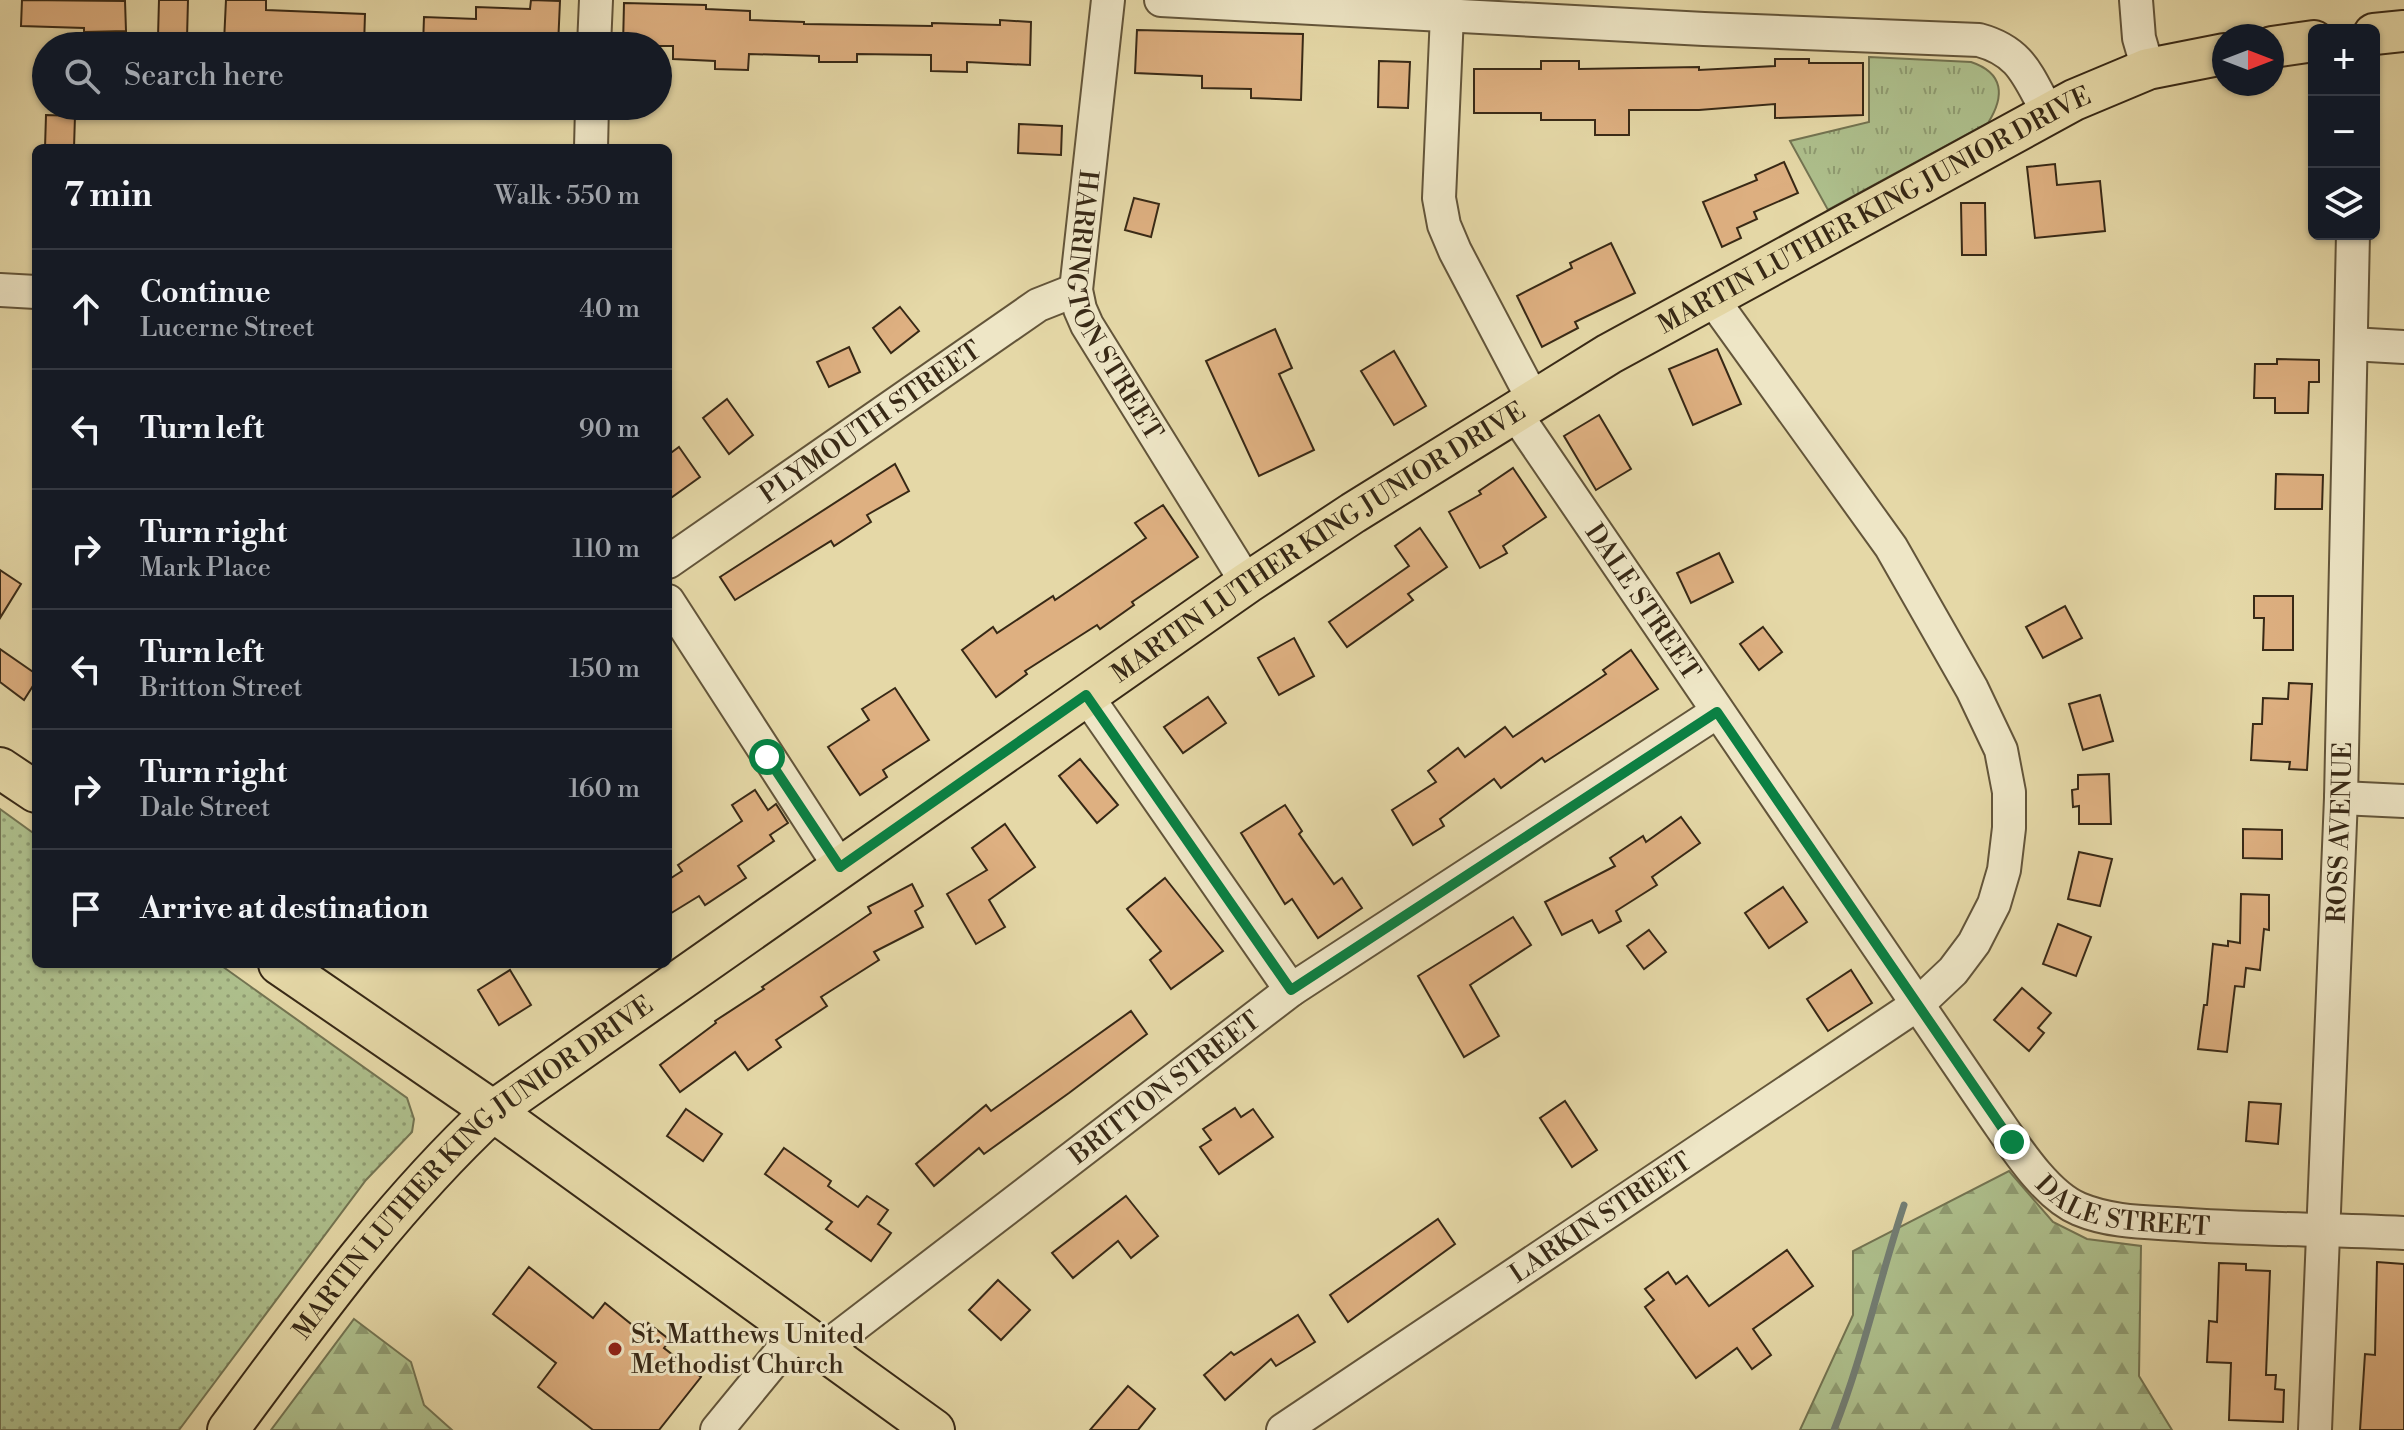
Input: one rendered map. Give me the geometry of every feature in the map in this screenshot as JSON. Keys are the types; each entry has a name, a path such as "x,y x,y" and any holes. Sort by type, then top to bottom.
{"main road":[{"path":"2380,33 2404,31"},
{"path":"2284,45 2308,42"},
{"name":"MARTIN LUTHER KING JUNIOR DRIVE","path":"228,1430 371,1242 443,1157 493,1111 1247,583 1609,354 1711,297 2093,91 2148,69 2212,56"},
{"path":"0,768 32,789"},
{"path":"285,968 493,1111 934,1430"}],"street":[{"path":"595,32 596,0"},
{"name":"HARRINGTON STREET","path":"1108,0 1076,290 1080,309 1247,583"},
{"path":"1161,0 1396,6 1447,15 1979,40 2013,54 2049,114"},
{"path":"2136,0 2139,38 2148,69"},
{"name":"DALE STREET","path":"1447,15 1439,198 1444,225 1524,407 1717,712 2012,1142 2049,1189 2078,1209 2135,1221 2224,1228 2322,1228 2404,1233"},
{"path":"591,144 592,120"},
{"name":"ROSS AVENUE","path":"2315,1430 2341,798 2353,240"},
{"path":"0,290 32,292"},
{"name":"PLYMOUTH STREET","path":"672,559 1038,305 1076,290"},
{"name":"LARKIN STREET","path":"1283,1430 1918,1004 1960,962 1974,943 1994,904 2004,870 2009,828 2009,792 2001,750 1972,689 1891,547 1711,297"},
{"path":"2351,344 2404,347"},
{"path":"672,607 840,867"},
{"path":"1086,695 1291,990"},
{"name":"BRITTON STREET","path":"717,1430 812,1339 1291,990 1717,712"},
{"path":"2341,798 2404,801"}],"green space":[{"path":"1869,57 1971,62 1990,72 1995,79 1999,95 1997,104 1988,123 1828,210 1790,141 1869,122"},
{"path":"0,809 32,832 32,968 225,968 407,1098 414,1119 412,1132 366,1180 179,1430 0,1430"},
{"path":"2009,1171 2053,1222 2087,1239 2141,1246 2139,1376 2172,1430 1800,1430 1853,1315 1853,1251"},
{"path":"354,1319 411,1362 424,1405 452,1430 271,1430"}],"building":[{"path":"22,0 125,1 126,31 84,32 84,28 21,26"},
{"path":"159,0 188,0 187,32 158,32"},
{"path":"226,0 266,0 266,10 365,14 364,32 224,32"},
{"path":"531,0 560,1 559,32 423,32 424,17 476,19 476,7 530,9"},
{"path":"624,3 706,5 706,9 750,11 750,20 804,24 932,26 932,23 1000,25 1000,20 1031,22 1030,65 967,62 967,72 931,71 931,55 857,54 857,62 819,62 819,56 749,54 748,70 715,69 715,61 673,59 672,32 623,32"},
{"path":"1137,30 1303,34 1301,100 1251,98 1251,89 1202,88 1202,76 1135,73"},
{"path":"1775,59 1809,59 1809,63 1863,63 1863,115 1775,118 1775,104 1699,110 1629,110 1629,135 1595,135 1595,120 1541,120 1541,113 1474,113 1474,69 1541,69 1541,61 1579,61 1579,69 1699,67 1699,70 1775,66"},
{"path":"1379,61 1410,62 1408,108 1378,107"},
{"path":"46,120 75,120 74,144 45,144"},
{"path":"1019,124 1062,126 1061,155 1018,153"},
{"path":"1784,162 1798,193 1754,212 1757,219 1737,228 1741,238 1722,247 1703,202 1757,180 1755,175"},
{"path":"2055,164 2057,185 2100,181 2105,231 2035,238 2027,167"},
{"path":"1134,198 1159,204 1151,237 1125,230"},
{"path":"1961,203 1985,203 1986,255 1962,255"},
{"path":"1611,243 1635,293 1575,322 1578,328 1542,347 1517,296 1572,268 1570,263"},
{"path":"900,307 919,331 891,353 873,328"},
{"path":"1275,329 1292,368 1279,374 1314,450 1259,476 1206,361"},
{"path":"849,347 860,372 829,387 817,362"},
{"path":"1717,349 1741,404 1693,425 1669,369"},
{"path":"1394,351 1426,406 1394,425 1361,371"},
{"path":"2277,359 2319,360 2319,382 2309,382 2308,413 2275,413 2275,398 2254,398 2255,364 2277,364"},
{"path":"727,399 753,435 729,454 703,418"},
{"path":"1599,415 1631,469 1596,490 1564,436"},
{"path":"679,447 700,477 672,497 672,452"},
{"path":"895,464 909,491 867,515 871,522 834,546 831,541 735,600 720,577"},
{"path":"1513,468 1546,517 1503,546 1507,553 1480,568 1449,512 1481,494 1479,491"},
{"path":"2276,474 2323,475 2322,509 2275,509"},
{"path":"1163,505 1198,557 1132,602 1134,605 1100,629 1097,625 1025,671 1027,674 996,697 962,650 993,627 997,633 1053,596 1055,600 1146,538 1135,523"},
{"path":"1420,528 1447,567 1408,594 1413,600 1347,647 1329,622 1409,566 1395,546"},
{"path":"1719,553 1733,582 1691,603 1677,573"},
{"path":"0,570 21,584 0,618"},
{"path":"2254,596 2293,596 2293,650 2263,650 2264,618 2254,618"},
{"path":"2065,606 2082,638 2043,658 2026,627"},
{"path":"1763,627 1782,652 1759,670 1740,644"},
{"path":"1294,638 1314,676 1279,695 1258,658"},
{"path":"0,649 32,671 32,687 24,700 0,682"},
{"path":"1631,650 1658,689 1545,762 1542,758 1501,788 1494,779 1440,819 1444,826 1413,845 1392,810 1436,782 1428,771 1458,748 1465,757 1505,727 1513,737 1606,674 1603,670"},
{"path":"2289,683 2312,684 2307,770 2289,769 2290,762 2251,760 2253,724 2262,724 2263,698 2288,699"},
{"path":"895,688 929,740 883,770 887,777 860,795 828,747 869,720 862,709"},
{"path":"2100,695 2113,741 2083,750 2069,704"},
{"path":"1208,697 1226,723 1183,753 1164,727"},
{"path":"1080,759 1118,805 1097,823 1059,776"},
{"path":"2109,774 2111,824 2079,824 2079,806 2073,807 2072,790 2078,789 2078,775"},
{"path":"755,790 768,810 776,804 788,823 770,835 774,841 738,866 746,878 705,905 699,896 672,913 672,877 682,871 678,865 742,821 732,805"},
{"path":"1285,805 1302,831 1299,834 1334,884 1342,878 1362,908 1318,938 1292,899 1285,904 1241,833"},
{"path":"1681,817 1700,843 1652,877 1657,885 1616,911 1621,921 1599,933 1592,920 1562,935 1545,902 1615,866 1610,858 1643,836 1646,842"},
{"path":"1005,824 1035,867 989,900 1005,927 976,944 947,894 987,870 972,848"},
{"path":"2243,829 2282,830 2282,859 2243,858"},
{"path":"2079,852 2112,859 2100,906 2068,899"},
{"path":"1165,878 1223,951 1171,989 1150,960 1161,951 1127,909"},
{"path":"912,884 923,906 915,911 923,927 874,952 879,960 821,997 827,1006 776,1040 781,1047 748,1070 735,1052 680,1092 660,1065 715,1021 764,989 762,987 871,913 868,907"},
{"path":"1783,887 1807,922 1769,948 1745,913"},
{"path":"2241,894 2269,895 2269,930 2264,929 2260,970 2246,968 2244,987 2235,986 2227,1052 2198,1049 2204,1005 2207,1005 2213,944 2228,946 2228,941 2240,943"},
{"path":"1513,917 1531,945 1470,985 1499,1036 1464,1057 1418,976"},
{"path":"2058,924 2091,937 2076,976 2043,964"},
{"path":"1649,930 1666,952 1644,969 1627,946"},
{"path":"510,970 531,1005 499,1025 478,990"},
{"path":"1851,970 1872,1003 1828,1031 1807,999"},
{"path":"2022,988 2051,1013 2038,1028 2044,1033 2029,1051 1994,1020"},
{"path":"1131,1011 1147,1034 984,1154 979,1148 934,1186 916,1164 986,1105 991,1111"},
{"path":"1565,1101 1597,1150 1572,1167 1540,1118"},
{"path":"2249,1102 2281,1104 2278,1144 2246,1141"},
{"path":"1235,1108 1241,1117 1253,1109 1273,1137 1219,1174 1200,1147 1211,1140 1203,1129"},
{"path":"686,1109 722,1134 703,1161 667,1136"},
{"path":"784,1148 831,1181 828,1186 858,1207 867,1196 888,1210 878,1224 891,1233 871,1261 826,1229 832,1222 765,1174"},
{"path":"1126,1196 1158,1236 1131,1258 1118,1241 1073,1278 1052,1253"},
{"path":"1438,1219 1455,1244 1348,1322 1330,1295"},
{"path":"1787,1250 1813,1286 1753,1329 1771,1355 1752,1369 1737,1348 1696,1378 1645,1307 1654,1300 1645,1289 1668,1272 1676,1284 1687,1276 1709,1306"},
{"path":"2377,1262 2404,1264 2404,1430 2360,1430 2365,1354 2375,1355"},
{"path":"2219,1263 2246,1264 2246,1270 2270,1271 2266,1375 2276,1375 2275,1389 2284,1390 2283,1422 2229,1420 2231,1363 2207,1362 2209,1321 2217,1322"},
{"name":"St. Matthews United Methodist Church","path":"529,1267 593,1318 605,1303 641,1332 648,1323 670,1340 664,1348 701,1377 659,1430 593,1430 538,1387 556,1363 493,1314"},
{"path":"998,1280 1030,1310 1001,1340 969,1310"},
{"path":"1298,1315 1315,1342 1276,1366 1271,1359 1225,1400 1204,1375 1231,1352 1234,1355"},
{"path":"1128,1386 1155,1409 1138,1430 1090,1430"}],"waterway":[{"path":"1834,1430 1854,1375 1904,1205"}],"place":[{"name":"St. Matthews United Methodist Church","path":"615,1349"}],"route":[{"path":"767,757 840,867 1086,695 1291,990 1717,712 2012,1142"}]}
